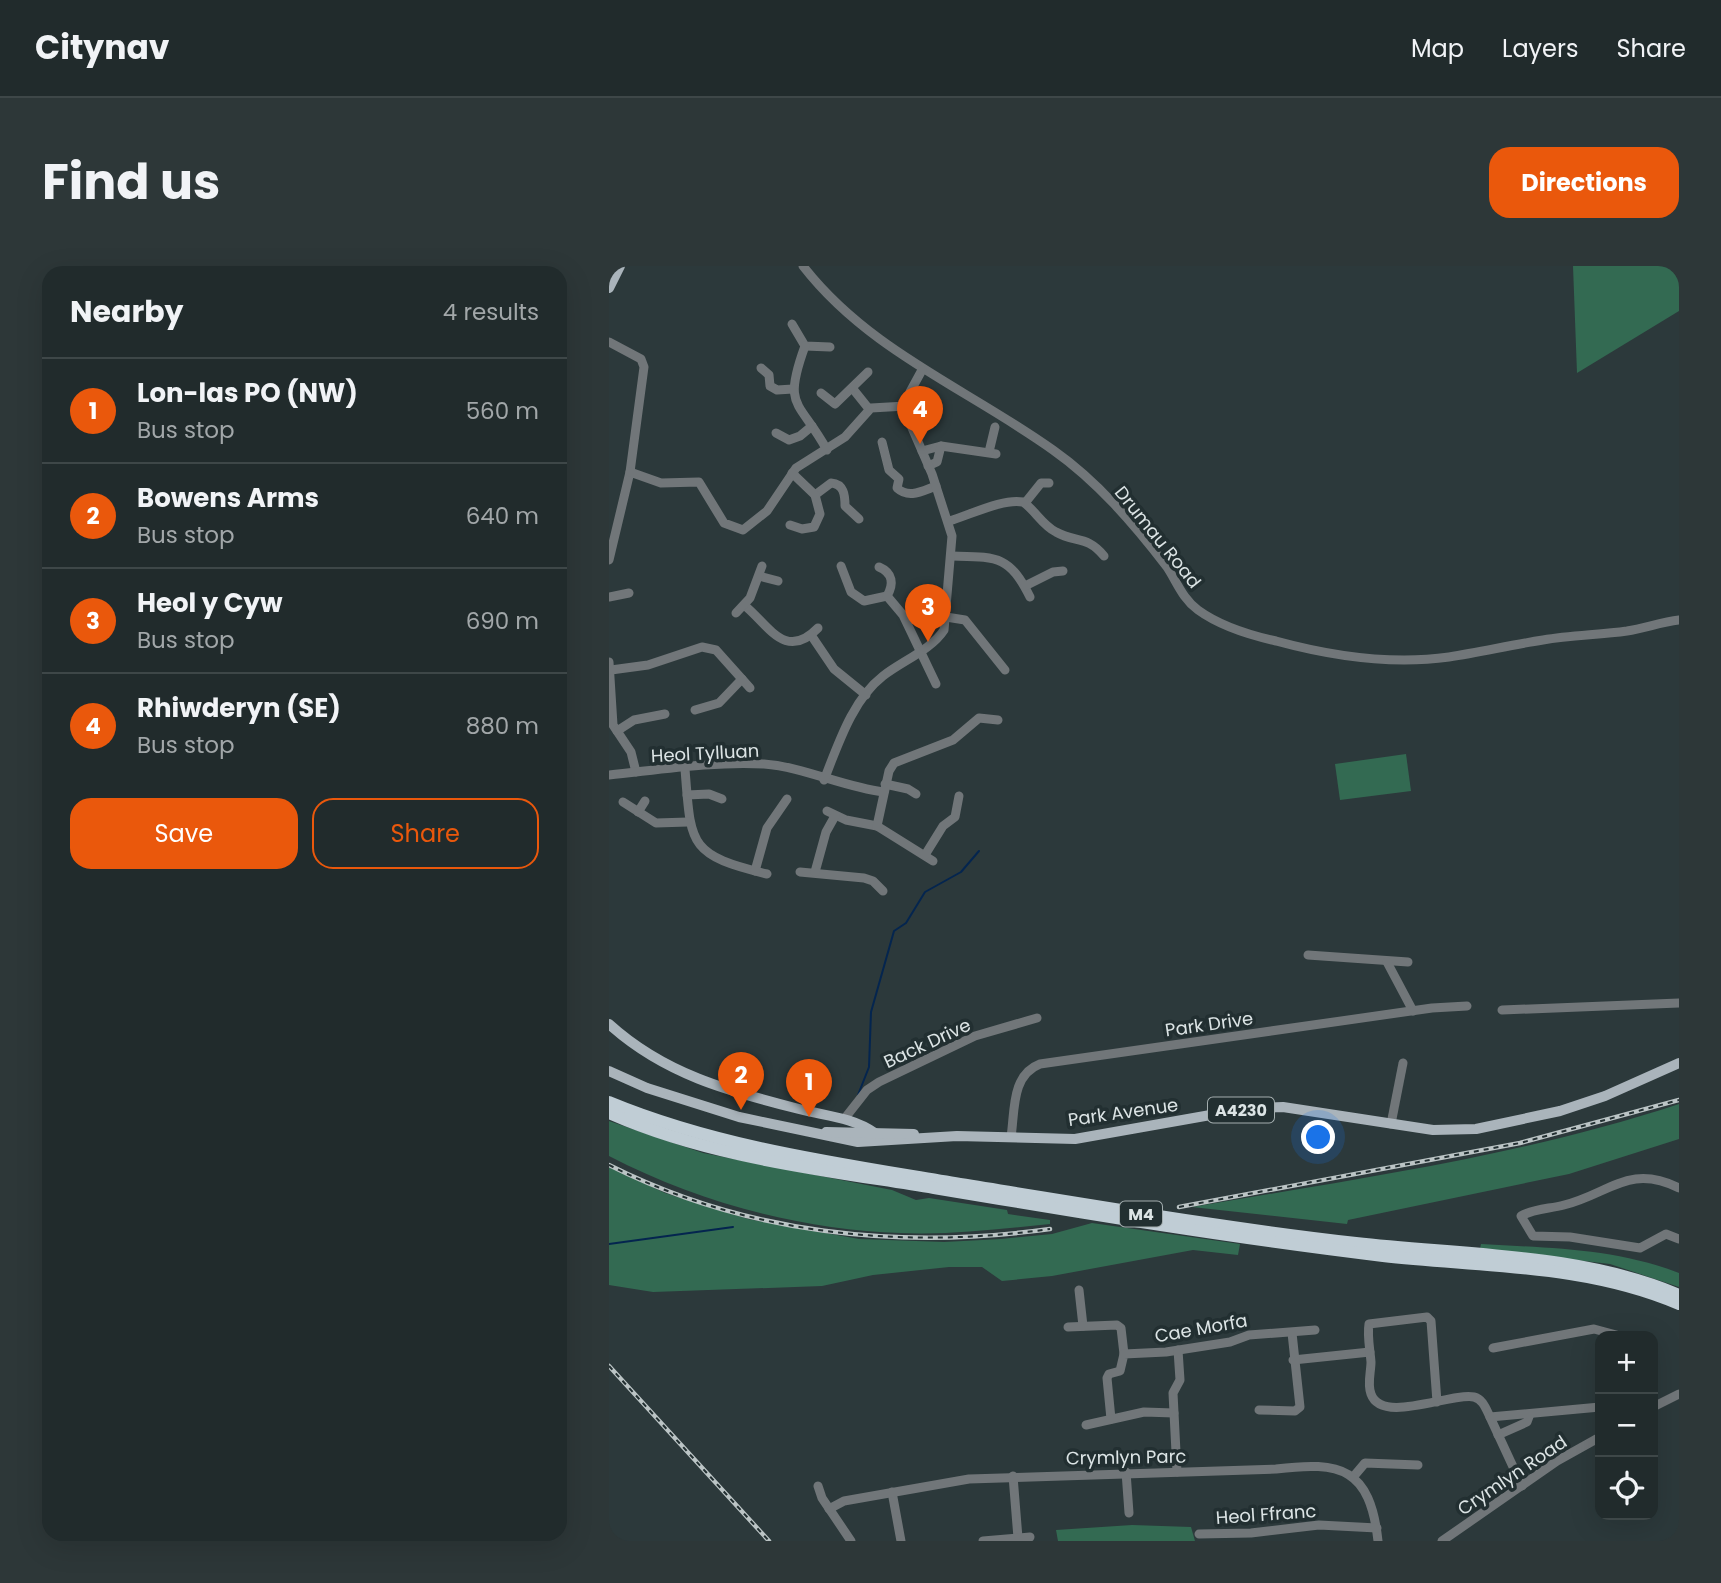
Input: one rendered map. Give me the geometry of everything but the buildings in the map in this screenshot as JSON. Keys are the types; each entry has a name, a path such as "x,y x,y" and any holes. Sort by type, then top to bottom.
{"highway":[{"name":"M4","path":"609,1102 701,1133 883,1171 1236,1229 1578,1266 1640,1281 1679,1295"},
{"name":"M4","path":"609,1113 699,1144 827,1170 1241,1239 1576,1275 1637,1289 1679,1304"}],"main road":[{"path":"609,288 620,266"},
{"path":"609,1024 656,1060 681,1074 773,1102 861,1123 873,1138"},
{"name":"A4230","path":"1391,1124 1453,1131 1499,1126 1605,1096 1679,1063"},
{"name":"A4230","path":"609,1071 669,1096 768,1124 848,1142 873,1138"},
{"path":"768,1124 773,1102"},
{"name":"Park Avenue","path":"873,1138 1091,1138 1261,1108 1321,1111 1391,1124"},
{"path":"845,1118 857,1132 873,1138"},
{"name":"A4230","path":"812,1132 857,1132"}],"street":[{"name":"Drumau Road","path":"803,266 839,308 922,370 1038,439 1087,474 1168,570 1178,589 1198,610 1243,633 1319,651 1366,658 1415,658 1447,657 1544,639 1628,631 1679,620"},
{"path":"792,324 805,346 793,388 797,409 827,450"},
{"path":"609,342 641,359 644,367 630,472 609,560"},
{"path":"805,346 830,347"},
{"path":"761,368 769,374 770,386 777,390 793,388"},
{"path":"824,780 847,726 866,695 881,677 940,636 946,617 952,556 949,521 906,406 922,370"},
{"path":"821,393 835,404 868,372"},
{"path":"853,389 869,409"},
{"path":"630,472 661,483 699,482 728,527 738,530 747,528 767,511 792,473 805,461 845,437 869,409 906,406"},
{"path":"776,433 789,440 800,436 812,426"},
{"path":"922,451 941,446 992,453 995,427"},
{"path":"882,442 889,470 899,479 897,488 903,494 913,494 936,486"},
{"path":"928,466 937,462 941,446"},
{"path":"790,525 802,529 814,527 820,514 815,495 792,473"},
{"path":"815,495 831,483 837,484 844,491 845,506 859,519"},
{"path":"1025,503 1041,483 1049,484"},
{"path":"949,521 978,513 1002,501 1013,500 1025,503 1058,534 1083,539 1095,545 1104,556"},
{"path":"952,556 992,557 1007,562 1030,597"},
{"path":"841,566 846,586 859,599 864,601 887,596"},
{"path":"879,567 887,570 891,577 887,596"},
{"path":"736,613 744,604 761,571 778,581"},
{"path":"1024,586 1053,572 1063,571"},
{"path":"609,597 629,593"},
{"path":"887,596 897,606 936,684"},
{"path":"744,604 778,639 794,642 814,631 834,669 866,695"},
{"path":"946,617 965,620 1005,670"},
{"path":"636,772 635,760 611,716 610,666 647,665 690,650 710,648 721,654 750,688"},
{"path":"701,706 719,703 742,680"},
{"path":"617,731 634,720 664,714"},
{"path":"877,826 885,788 894,763 953,740 979,718 998,720"},
{"name":"Heol Tylluan","path":"609,775 767,764 824,780 908,789 916,794"},
{"path":"685,769 688,822 696,843 711,857 767,874"},
{"path":"687,795 709,794 722,799"},
{"path":"814,872 831,814 877,826 929,858 943,826 955,817 959,796"},
{"path":"755,871 767,828 787,799"},
{"path":"623,802 656,823 688,822"},
{"path":"638,811 645,802"},
{"path":"800,872 864,878 873,881 883,891"},
{"path":"1308,955 1387,962 1409,961"},
{"path":"1387,962 1413,1011"},
{"path":"1502,1010 1679,1003"},
{"name":"Park Drive","path":"1011,1138 1019,1083 1029,1070 1040,1064 1413,1011 1467,1006"},
{"name":"Back Drive","path":"845,1118 867,1090 879,1082 975,1036 1037,1018"},
{"path":"1391,1124 1403,1063"},
{"path":"1679,1188 1649,1177 1634,1179 1613,1184 1564,1205 1532,1210 1521,1216 1533,1236 1570,1237 1635,1248 1645,1247 1666,1234 1679,1239"},
{"path":"1079,1290 1083,1326"},
{"path":"1437,1402 1431,1353 1433,1328 1427,1317 1369,1324 1369,1385 1374,1400 1390,1407 1437,1402 1475,1397 1483,1403 1522,1486"},
{"path":"1068,1327 1117,1325 1121,1328 1124,1354 1120,1371 1107,1375 1111,1419"},
{"path":"1493,1348 1594,1329 1601,1331"},
{"name":"Cae Morfa","path":"1124,1354 1178,1350 1230,1342 1248,1335 1315,1330"},
{"path":"1259,1410 1298,1410 1292,1333"},
{"path":"1177,1472 1173,1394 1181,1371 1178,1350"},
{"path":"1293,1360 1370,1352"},
{"path":"1658,1402 1679,1394"},
{"path":"1490,1417 1595,1408"},
{"path":"1086,1425 1145,1412 1174,1413"},
{"path":"1498,1435 1527,1422 1530,1414"},
{"name":"Crymlyn Road","path":"1442,1541 1557,1461 1595,1440"},
{"path":"1378,1541 1371,1507 1354,1476 1365,1463 1418,1465"},
{"name":"Crymlyn Parc","path":"829,1509 844,1501 943,1482 1013,1476 1177,1472 1313,1464 1333,1466 1354,1476"},
{"path":"1126,1472 1129,1513"},
{"path":"1013,1476 1018,1538"},
{"path":"818,1486 829,1509 851,1541"},
{"path":"891,1492 901,1541"},
{"name":"Heol Ffranc","path":"1199,1534 1262,1536 1319,1525 1377,1528"},
{"path":"983,1541 1030,1537"}],"green space":[{"path":"1573,266 1679,266 1679,311 1577,373"},
{"path":"1406,754 1411,791 1340,800 1335,764"},
{"path":"1679,1104 1679,1139 1569,1174 1348,1220 1347,1224 1192,1207 1499,1152"},
{"path":"609,1121 703,1153 892,1190 916,1200 929,1198 1007,1210 1008,1214 1050,1220 1050,1224 975,1231 863,1231 751,1211 678,1187 609,1156"},
{"path":"609,1167 665,1193 748,1219 859,1239 944,1242 1001,1239 1052,1234 1092,1223 1240,1244 1238,1255 1193,1250 1052,1276 1002,1281 982,1267 949,1267 873,1275 822,1286 653,1292 609,1285"},
{"path":"1481,1244 1556,1248 1630,1258 1679,1273 1679,1287 1610,1264 1480,1249"},
{"path":"1132,1525 1191,1527 1195,1541 1058,1541 1056,1530"}],"waterway":[{"path":"858,1095 869,1067 871,1012 894,931 906,923 925,892 961,872 979,851"},
{"path":"609,1244 733,1227"}],"railway":[{"path":"1179,1207 1520,1143 1679,1100"},
{"path":"609,1165 714,1207 824,1231 937,1238 1050,1229"},
{"path":"609,1366 769,1541"}],"place":[{"name":"Rhiwderyn (SE)","path":"920,444"},
{"name":"Heol y Cyw","path":"928,642"},
{"name":"Bowens Arms","path":"741,1110"},
{"name":"Lon-las PO (NW)","path":"809,1117"}]}
